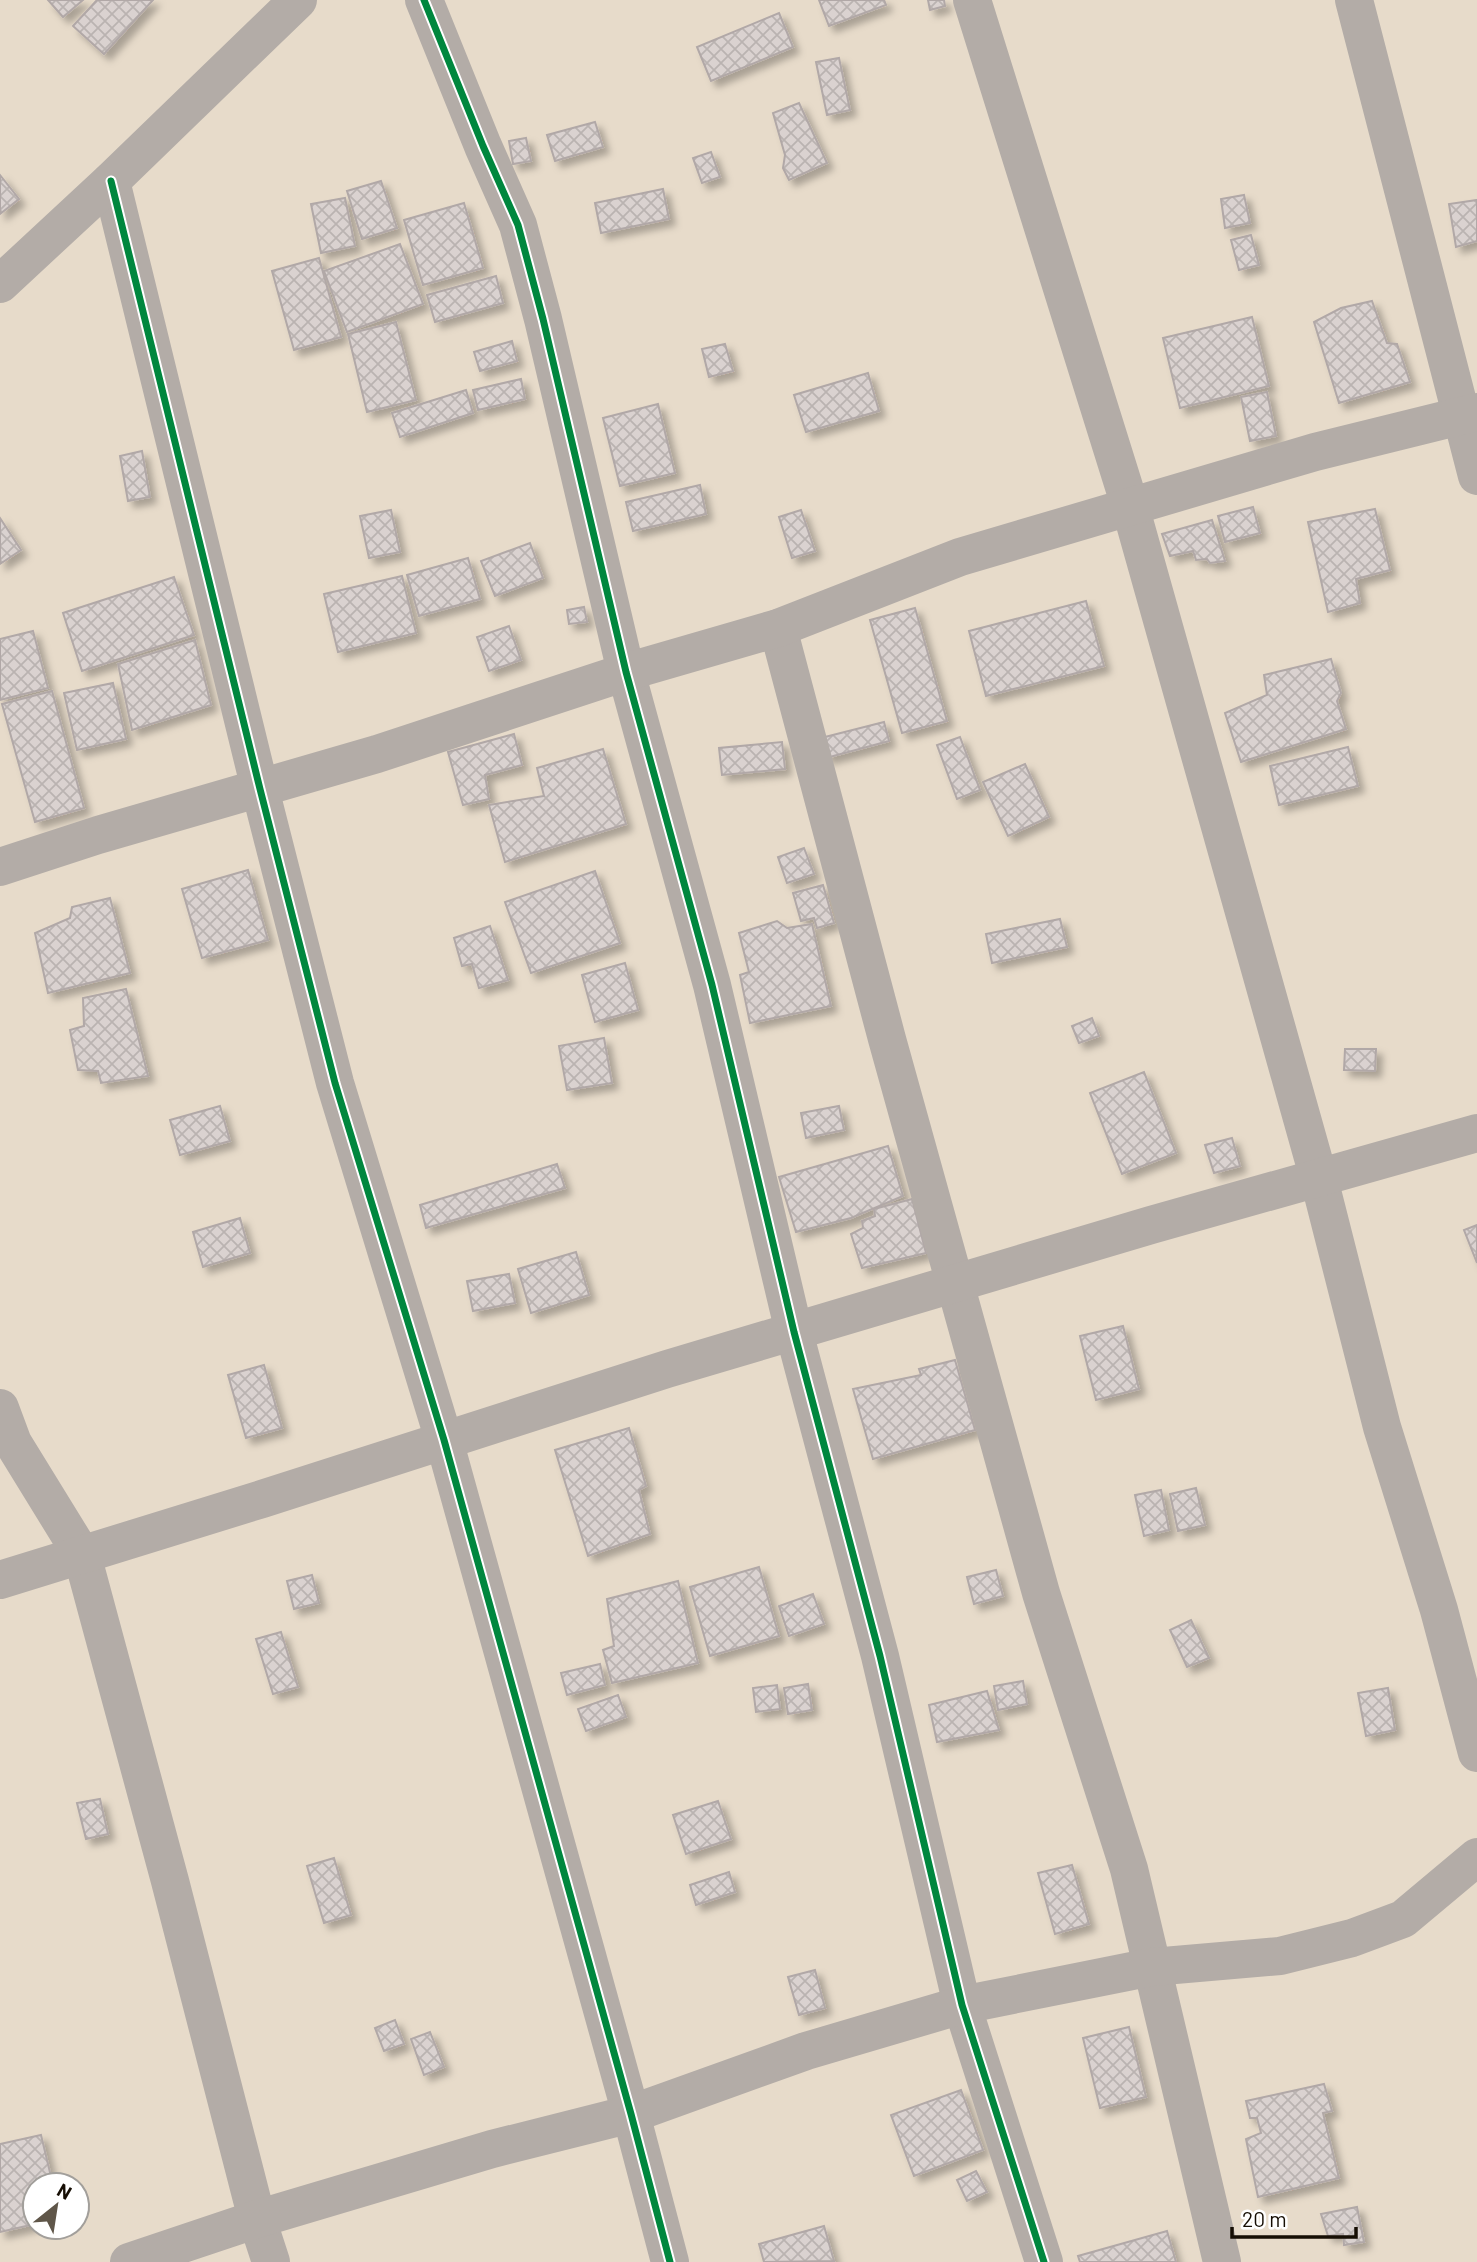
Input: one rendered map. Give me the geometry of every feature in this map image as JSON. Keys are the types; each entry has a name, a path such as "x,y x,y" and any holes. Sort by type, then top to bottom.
{"street":[{"path":"424,0 482,146 518,225 543,319 626,672 712,985 794,1332 880,1656 962,2005 1044,2262"},
{"path":"972,0 1130,506 1319,1179 1382,1427 1439,1610 1477,1753"},
{"path":"1354,0 1469,414 1477,476"},
{"path":"0,284 111,181 276,8"},
{"path":"111,181 335,1083 444,1440 670,2262"},
{"path":"0,867 97,835 377,754 626,672 778,628 960,557 1315,452 1469,414"},
{"path":"778,628 887,1039 1041,1593 1129,1869 1222,2262"},
{"path":"0,1580 667,1369 1151,1225 1477,1133"},
{"path":"0,1408 13,1443 82,1555 257,2219 271,2262"},
{"path":"129,2262 257,2219 492,2149 631,2114 806,2051 962,2005 1152,1967 1280,1956 1352,1938 1403,1919 1477,1857"}],"building":[{"path":"48,0 83,0 63,17"},
{"path":"97,0 153,0 104,54 73,26"},
{"path":"819,0 884,0 886,5 829,26"},
{"path":"928,0 944,0 945,6 930,10"},
{"path":"779,13 793,47 711,81 697,47"},
{"path":"839,58 850,110 827,115 816,62"},
{"path":"799,103 827,163 789,180 783,168 785,155 773,113"},
{"path":"595,122 603,147 555,161 547,135"},
{"path":"526,138 531,161 513,164 509,141"},
{"path":"711,152 720,177 702,183 693,158"},
{"path":"0,175 19,199 0,214"},
{"path":"381,181 397,228 362,239 347,191"},
{"path":"663,189 669,219 601,233 595,203"},
{"path":"1244,195 1250,223 1225,228 1221,199"},
{"path":"345,198 355,246 321,253 311,204"},
{"path":"1477,200 1477,241 1456,247 1449,204"},
{"path":"464,203 483,268 423,285 404,220"},
{"path":"1251,235 1259,265 1239,270 1231,240"},
{"path":"400,244 423,304 347,332 324,271"},
{"path":"319,258 341,337 294,350 272,271"},
{"path":"496,276 503,303 435,322 427,295"},
{"path":"1372,301 1387,343 1397,344 1410,382 1339,403 1314,322 1341,308"},
{"path":"1252,317 1269,386 1180,408 1163,338"},
{"path":"396,322 416,400 367,412 348,334"},
{"path":"512,341 517,361 480,371 474,352"},
{"path":"725,344 733,371 709,377 702,349"},
{"path":"868,373 879,411 806,432 794,395"},
{"path":"521,379 525,399 478,410 473,390"},
{"path":"466,390 473,413 400,437 392,413"},
{"path":"1267,392 1276,436 1250,441 1241,397"},
{"path":"658,404 675,473 620,486 603,418"},
{"path":"142,451 150,497 128,501 120,456"},
{"path":"700,485 706,514 633,531 626,502"},
{"path":"1253,507 1260,533 1225,542 1218,516"},
{"path":"1375,509 1390,570 1356,579 1360,603 1328,612 1308,522"},
{"path":"391,510 400,552 369,558 360,516"},
{"path":"801,510 815,551 792,558 779,517"},
{"path":"0,518 21,550 0,564"},
{"path":"1212,520 1225,561 1210,563 1207,559 1196,560 1193,551 1170,556 1162,534"},
{"path":"530,543 543,578 495,596 481,561"},
{"path":"468,558 480,599 419,616 407,575"},
{"path":"402,576 416,633 338,652 324,594"},
{"path":"174,577 194,635 82,671 63,613"},
{"path":"1086,601 1104,666 986,696 969,631"},
{"path":"584,607 587,622 569,624 567,610"},
{"path":"915,608 947,721 902,733 870,620"},
{"path":"509,626 521,660 489,671 477,637"},
{"path":"33,631 48,688 0,700 0,639"},
{"path":"195,640 211,705 132,730 118,664"},
{"path":"1331,659 1341,693 1337,701 1346,729 1241,762 1225,713 1267,695 1264,675"},
{"path":"113,683 126,739 77,750 64,693"},
{"path":"52,691 84,808 35,822 2,704"},
{"path":"884,722 889,741 826,758 821,738"},
{"path":"514,734 522,765 485,775 489,799 463,805 448,752"},
{"path":"960,737 980,790 957,799 937,745"},
{"path":"782,742 785,769 722,775 719,748"},
{"path":"1348,747 1358,786 1279,805 1270,766"},
{"path":"603,749 626,824 505,862 489,805 544,796 537,768"},
{"path":"1025,764 1049,817 1008,836 983,782"},
{"path":"804,848 814,874 787,883 778,857"},
{"path":"248,870 268,940 202,958 182,889"},
{"path":"595,871 620,943 531,973 505,902"},
{"path":"823,885 834,923 817,928 814,918 801,921 793,893"},
{"path":"110,898 130,973 48,993 35,933 70,918 72,907"},
{"path":"1060,919 1067,947 992,963 986,934"},
{"path":"777,921 787,928 812,924 831,1006 750,1023 740,975 749,972 739,933"},
{"path":"490,926 508,980 479,988 472,964 462,966 454,938"},
{"path":"625,963 638,1010 595,1022 582,975"},
{"path":"126,989 148,1076 101,1083 98,1071 78,1070 70,1030 84,1026 83,998"},
{"path":"1092,1018 1099,1036 1079,1043 1072,1026"},
{"path":"604,1038 612,1083 567,1090 559,1046"},
{"path":"1345,1049 1376,1049 1375,1071 1344,1070"},
{"path":"1144,1072 1176,1153 1122,1174 1090,1093"},
{"path":"220,1106 230,1141 180,1155 170,1120"},
{"path":"839,1106 844,1130 806,1138 801,1113"},
{"path":"1232,1138 1240,1166 1214,1173 1205,1145"},
{"path":"888,1146 903,1196 851,1218 796,1232 779,1177"},
{"path":"557,1164 565,1188 426,1228 420,1205"},
{"path":"912,1199 926,1253 862,1268 851,1234 863,1228 862,1221 875,1216 874,1209"},
{"path":"240,1218 250,1253 203,1267 193,1232"},
{"path":"1477,1225 1477,1263 1464,1230"},
{"path":"576,1252 589,1295 531,1313 518,1269"},
{"path":"509,1274 515,1303 473,1311 467,1281"},
{"path":"1123,1326 1139,1389 1096,1400 1080,1336"},
{"path":"955,1360 975,1430 873,1459 853,1389 921,1375 919,1369"},
{"path":"264,1365 282,1428 246,1438 228,1375"},
{"path":"629,1428 646,1486 639,1490 650,1534 588,1556 555,1450"},
{"path":"1196,1488 1205,1525 1178,1531 1170,1494"},
{"path":"1161,1490 1169,1530 1144,1536 1135,1495"},
{"path":"759,1567 779,1636 710,1656 690,1587"},
{"path":"996,1570 1003,1596 974,1604 967,1577"},
{"path":"312,1575 319,1603 294,1609 287,1581"},
{"path":"678,1581 698,1663 612,1683 603,1650 614,1646 607,1599"},
{"path":"813,1594 824,1624 789,1636 779,1606"},
{"path":"1191,1620 1209,1658 1187,1667 1170,1630"},
{"path":"281,1632 298,1687 273,1694 256,1639"},
{"path":"600,1664 605,1685 567,1695 561,1673"},
{"path":"1023,1681 1027,1704 998,1710 994,1686"},
{"path":"808,1684 812,1710 788,1714 784,1688"},
{"path":"777,1685 780,1709 756,1712 753,1688"},
{"path":"1388,1688 1395,1730 1366,1736 1358,1693"},
{"path":"987,1691 999,1730 937,1742 929,1705"},
{"path":"618,1695 626,1717 586,1731 578,1709"},
{"path":"100,1799 108,1834 86,1839 77,1803"},
{"path":"718,1801 731,1839 686,1854 673,1815"},
{"path":"334,1858 351,1915 324,1923 307,1866"},
{"path":"1072,1865 1089,1924 1055,1934 1038,1873"},
{"path":"729,1872 735,1892 696,1905 690,1885"},
{"path":"815,1970 825,2008 799,2015 788,1977"},
{"path":"395,2020 404,2044 384,2051 375,2028"},
{"path":"1129,2027 1146,2097 1100,2108 1083,2038"},
{"path":"430,2032 444,2067 424,2075 411,2039"},
{"path":"1324,2084 1332,2111 1323,2113 1339,2178 1258,2197 1246,2139 1261,2133 1257,2118 1250,2118 1246,2101"},
{"path":"961,2090 983,2150 914,2176 891,2115"},
{"path":"41,2135 50,2171 21,2171 21,2227 0,2232 0,2144"},
{"path":"976,2171 987,2192 967,2201 957,2180"},
{"path":"1357,2207 1364,2242 1344,2245 1343,2234 1328,2236 1321,2214"},
{"path":"824,2226 834,2261 764,2262 759,2244"},
{"path":"1167,2231 1176,2262 1080,2262 1078,2256"}],"cycle path":[{"path":"424,0 518,225 543,319 626,672 712,985 794,1332 880,1656 962,2005 1044,2262"},
{"path":"111,181 335,1083 444,1440 670,2262"}]}
